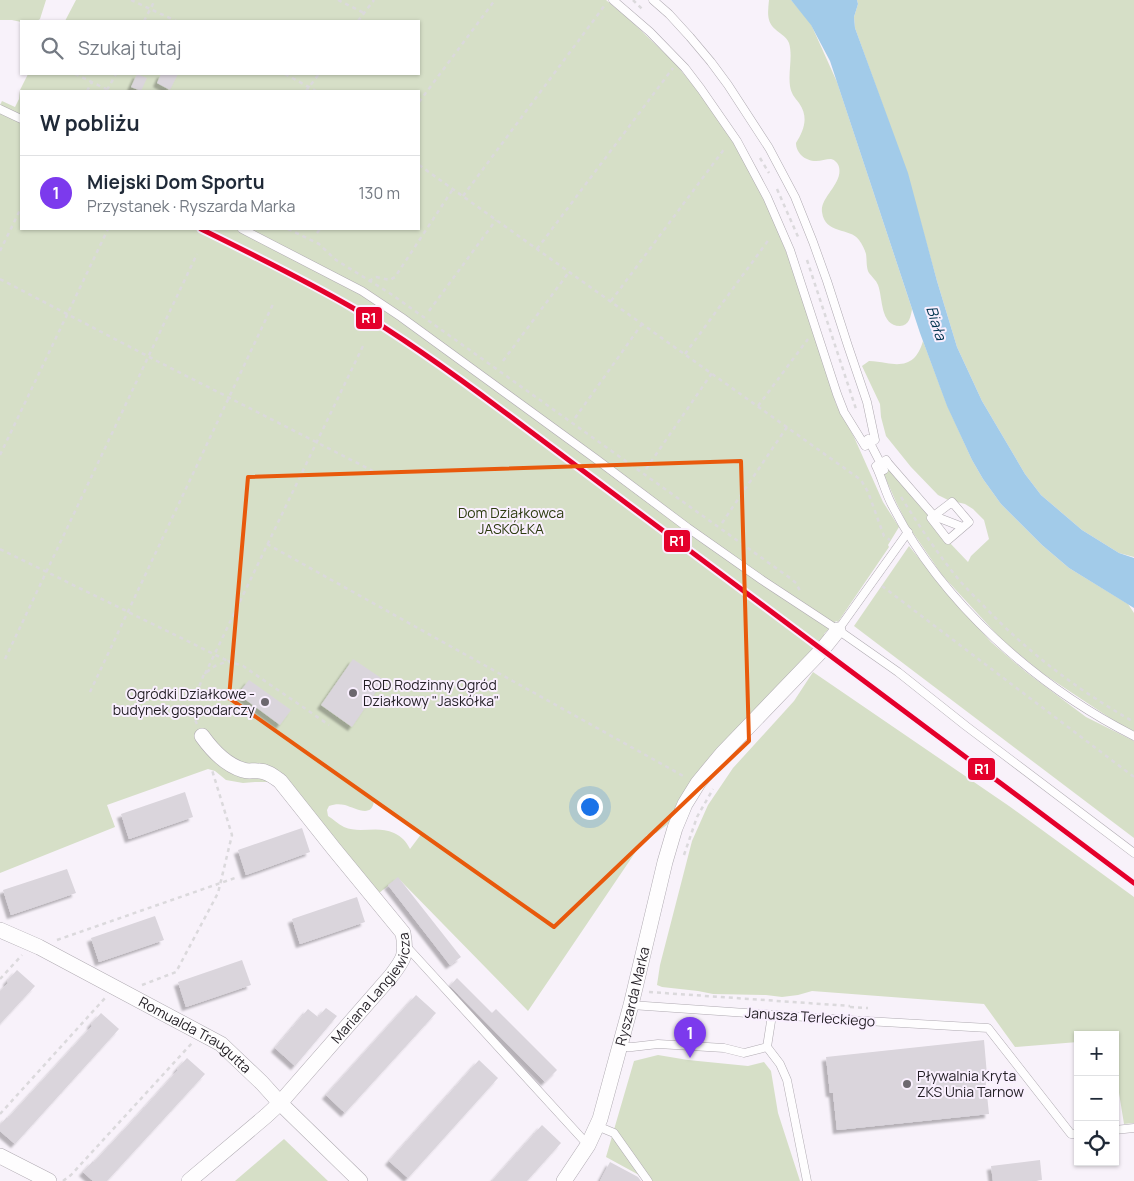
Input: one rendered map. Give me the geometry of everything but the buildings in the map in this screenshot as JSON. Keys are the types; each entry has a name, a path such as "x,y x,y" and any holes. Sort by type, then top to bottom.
{"street":[{"name":"Ryszarda Marka","path":"564,1181 588,1145 600,1119 631,1005 665,862 675,828 685,804 722,754 822,650 838,630"},
{"name":"Mariana Langiewicza","path":"189,1181 280,1103 391,976 403,960 406,946 404,933 280,781 268,772 258,770 245,771 232,765 207,744 202,736"},
{"name":"Romualda Traugutta","path":"0,930 39,947 220,1044 262,1083 360,1181"},
{"path":"0,1156 49,1181"}],"lane":[{"path":"610,2 650,32 685,68 737,141 767,197 790,250 837,394 844,412 865,446 869,441 875,440 867,402 827,281 795,197 769,148 728,85 690,37 653,0"},
{"path":"0,108 20,118"},
{"path":"244,230 362,291 409,322 688,528 898,672 1134,853"},
{"path":"869,441 883,467"},
{"path":"883,467 886,460 934,516 960,526"},
{"path":"883,467 876,466 891,504 931,568 957,600 1025,666 1110,724 1134,736"},
{"path":"952,502 969,522 948,540 931,518 934,516 952,502"},
{"path":"838,630 908,532"},
{"path":"406,946 588,1145"},
{"name":"Janusza Terleckiego","path":"631,1005 988,1028 1071,1134 1074,1134"},
{"path":"772,1015 768,1047 780,1064 787,1080 807,1181"},
{"path":"620,1047 658,1044 724,1048 744,1053 768,1047"},
{"path":"597,1126 614,1133 648,1181"},
{"path":"1119,1130 1134,1128"}],"path":[{"path":"131,0 174,20"},
{"path":"144,20 155,0"},
{"path":"338,0 364,13"},
{"path":"359,20 374,0"},
{"path":"420,101 495,0"},
{"path":"463,196 610,2"},
{"path":"538,249 674,67"},
{"path":"77,75 107,90"},
{"path":"109,90 116,75"},
{"path":"287,75 314,90"},
{"path":"307,90 318,75"},
{"path":"88,90 92,82"},
{"path":"611,301 725,148"},
{"path":"420,166 861,480 868,492 884,536"},
{"path":"362,291 370,280 376,277 390,280 396,277 453,189"},
{"path":"0,251 20,210"},
{"path":"429,311 496,220"},
{"path":"0,455 108,230"},
{"path":"290,230 319,244 336,260 391,294 790,578 796,583 801,592"},
{"path":"684,354 770,238"},
{"path":"5,660 197,254"},
{"path":"503,362 569,272"},
{"path":"0,279 373,471"},
{"path":"90,692 274,302"},
{"path":"575,418 642,324"},
{"path":"758,406 810,336"},
{"path":"202,736 192,708 204,674 363,346"},
{"path":"646,469 712,373"},
{"path":"722,523 787,427"},
{"path":"900,495 927,537 956,576 1003,627 1044,663 1105,706 1134,722"},
{"path":"267,544 698,784"},
{"path":"0,549 228,661 243,666 329,725"},
{"path":"874,580 1134,777"},
{"path":"204,674 215,666 228,661"},
{"path":"141,985 176,972 218,893 232,835 212,768"},
{"path":"682,860 697,817 717,783"},
{"path":"39,947 235,878"},
{"path":"0,980 22,955"},
{"path":"648,992 850,1006"},
{"path":"0,1114 105,998"},
{"path":"63,1181 71,1175 201,1034"}],"highlighted area":[{"path":"741,461 749,741 554,927 229,698 248,477"}],"green space":[{"path":"0,0 46,0 38,20 20,20 20,22 0,20"},
{"name":"Dom Działkowca JASKÓŁKA","path":"76,0 606,0 674,62 698,91 735,144 772,216 792,267 836,404 854,437 883,502 899,527 888,545 889,547 838,622 836,621 824,634 820,643 817,641 813,646 815,648 668,824 656,833 647,835 528,1011 398,878 374,897 272,782 243,783 226,780 215,771 208,769 107,805 115,827 0,873 0,105 2,101 15,107 19,99 20,90 28,75 420,75 420,20 66,20","holes":["374,800 422,833 410,849 404,839 394,833 381,830 356,830 342,826 328,816 327,810 329,806 343,805 367,811 373,806"]},
{"path":"769,0 791,0 810,22 837,82 912,309 909,320 903,326 894,325 886,316 883,310 880,290 868,271 866,254 859,240 850,233 833,228 824,219 822,206 838,179 839,167 831,159 808,160 802,156 796,147 805,118 802,108 790,88 791,53 789,43 770,23 768,16"},
{"path":"857,0 1134,0 1134,557 1119,553 1082,530 1041,495 1025,474 982,401 957,347 906,170 855,28 854,17 858,4"},
{"path":"923,341 947,405 972,460 1001,504 1042,545 1069,568 1128,604 1134,613 1134,732 1128,730 1042,673 1002,640 942,575 907,524 881,468 886,466 923,507 949,542 968,562 971,556 989,539 984,520 973,509 965,504 948,500 938,495 911,467 886,436 880,404 862,366 869,361 900,364 910,361 918,353"},
{"path":"909,546 991,642 1026,672 1086,717 1134,741 1134,838 854,626"},
{"path":"813,672 1009,806 1134,897 1134,1123 1124,1124 1119,1093 1119,1031 1074,1031 1074,1042 1015,1047 984,1004 812,991 782,997 713,994 657,985 660,965 692,841 708,805 733,768 794,701"},
{"path":"658,1055 748,1066 764,1062 771,1071 778,1113 800,1181 650,1181 606,1157 634,1061"},
{"path":"284,1139 328,1181 235,1181"}],"water":[{"name":"Biała","path":"791,0 857,0 858,4 854,17 855,28 908,173 957,347 982,401 1025,474 1041,495 1082,530 1119,553 1134,558 1134,608 1069,568 1042,545 1001,504 972,460 947,406 920,333 830,61 811,25"}],"transit line":[{"name":"R1","path":"203,230 334,297 392,332 430,358 1134,883"}],"place":[{"name":"ROD Rodzinny Ogród Działkowy \"Jaskółka\"","path":"353,693"},
{"name":"Ogródki Działkowe - budynek gospodarczy","path":"265,702"},
{"name":"Miejski Dom Sportu","path":"690,1058"},
{"name":"Pływalnia Kryta ZKS Unia Tarnow","path":"907,1084"}]}
